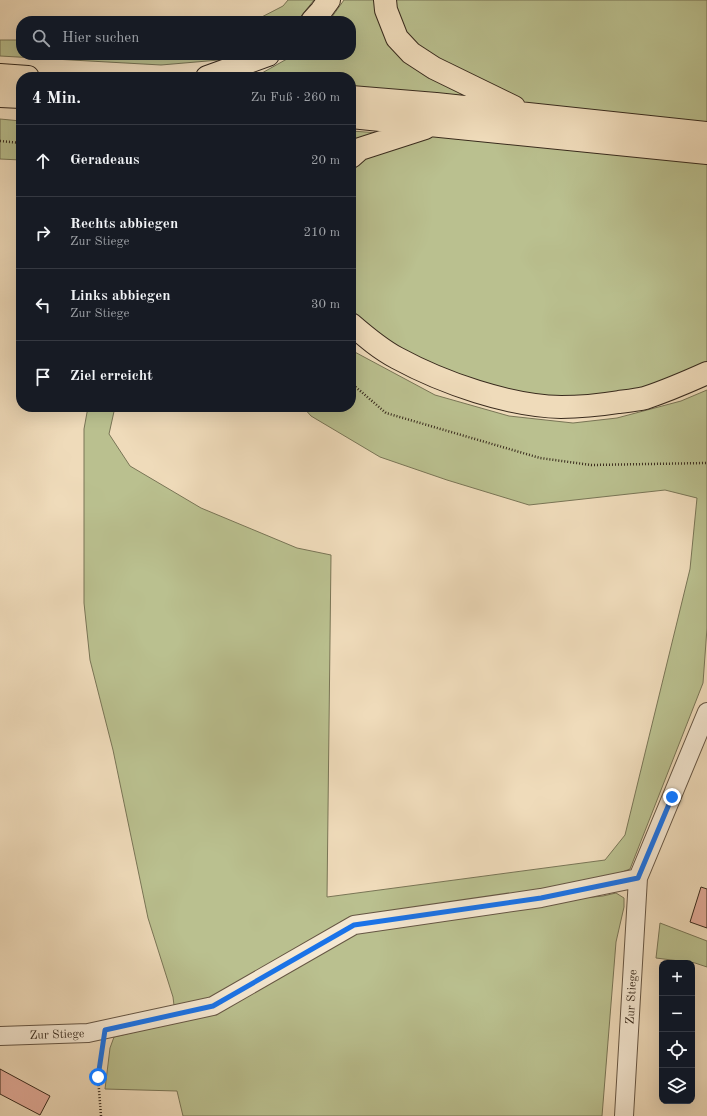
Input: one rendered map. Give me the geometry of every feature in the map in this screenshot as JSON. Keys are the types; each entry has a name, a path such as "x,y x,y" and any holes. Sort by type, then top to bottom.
{"highway":[{"path":"316,16 329,0"},
{"path":"385,0 386,10 397,38 411,53 434,68 528,114"},
{"path":"221,72 254,60"},
{"path":"0,75 16,76"},
{"path":"0,96 16,97"},
{"path":"356,97 707,133"},
{"path":"356,117 707,153"},
{"path":"356,153 360,149 433,125"},
{"path":"356,328 371,341 397,358 428,373 478,392 524,403 561,407 603,405 644,398 686,383 707,373"}],"street":[{"name":"Zur Stiege","path":"624,1116 638,878 707,712"},
{"name":"Zur Stiege","path":"0,1036 88,1033 213,1006 354,925 541,898 638,878"}],"path":[{"path":"0,141 16,143"},
{"path":"356,388 386,413 540,458 590,465 707,463"},
{"path":"101,1116 98,1077 105,1030"}],"green space":[{"path":"288,0 314,0 301,16 264,16 283,6"},
{"path":"344,0 376,0 377,9 479,100 356,90 356,72 264,72 285,60 356,60 356,16 333,16"},
{"path":"385,0 707,0 707,133 528,114 411,53"},
{"path":"0,40 16,40 16,57 0,56"},
{"path":"72,60 219,60 161,65"},
{"path":"0,119 16,121 16,160 0,159"},
{"path":"433,125 707,153 707,373 603,405 478,392 356,327 356,155"},
{"path":"356,131 380,133 356,145"},
{"path":"356,353 435,395 509,416 573,423 617,418 681,401 707,390 707,628 703,683 630,869 544,902 603,896 616,893 624,898 624,907 616,942 602,1116 183,1116 177,1091 105,1089 110,1048 114,1037 176,1022 173,997 148,918 113,750 90,660 84,603 84,429 87,412 114,412 109,434 130,466 201,508 297,548 331,555 327,897 605,860 625,835 690,569 697,498 665,490 529,505 447,480 380,457 311,416 307,412 356,412"},
{"path":"660,923 707,941 707,967 695,963 695,960 656,958"}],"building":[{"path":"701,887 707,889 707,928 690,922"},
{"path":"0,1069 50,1096 40,1115 0,1094"}],"route":[{"path":"98,1077 105,1030 213,1006 354,925 541,898 638,878 672,797"}]}
